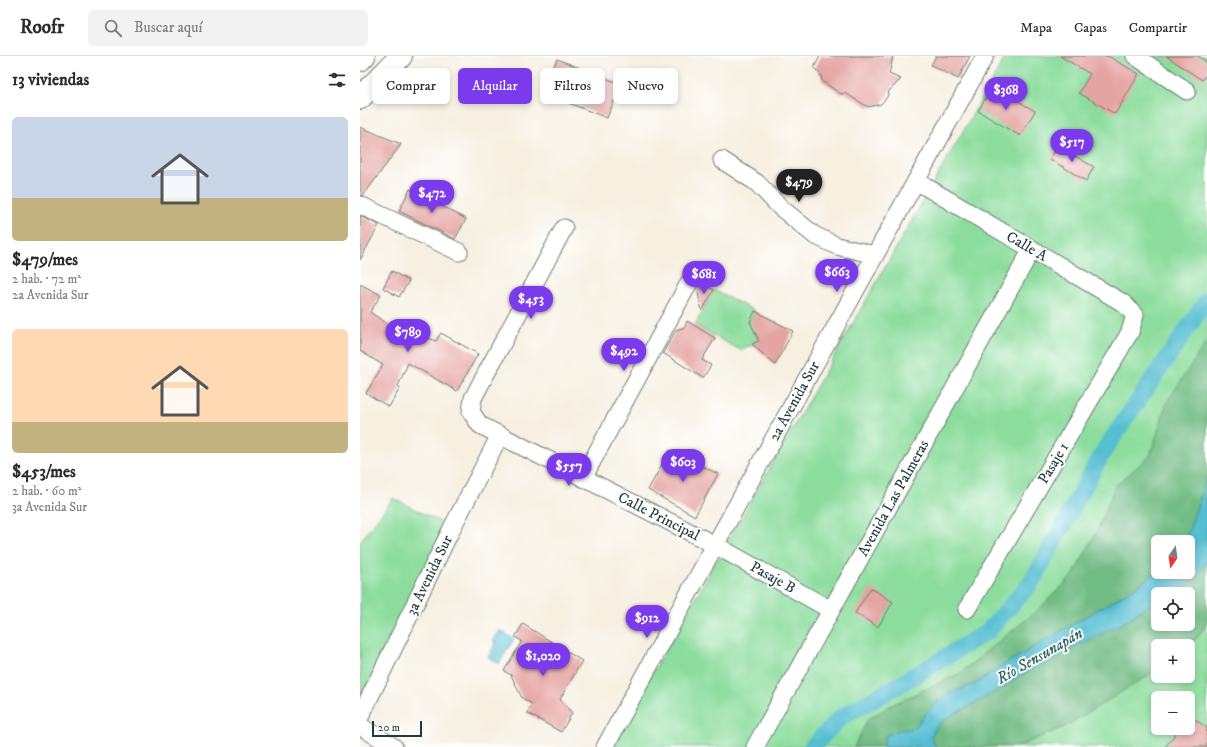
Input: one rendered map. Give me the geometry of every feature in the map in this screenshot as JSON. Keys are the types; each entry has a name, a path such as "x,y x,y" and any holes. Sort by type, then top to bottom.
{"main road":[{"path":"360,60 364,56"},
{"path":"360,98 401,56"}],"street":[{"name":"2a Avenida Sur","path":"605,747 985,56"},
{"path":"1135,56 1187,91"},
{"path":"722,160 757,182 780,207 814,235 837,246 875,255"},
{"name":"Calle A","path":"916,181 1123,303 1135,316"},
{"path":"360,205 459,252"},
{"name":"Calle Principal","path":"564,228 473,398 471,412 480,425 715,545"},
{"name":"Avenida Las Palmeras","path":"755,747 1032,249"},
{"path":"583,478 690,281"},
{"name":"Pasaje 1","path":"967,609 1130,332 1135,316"},
{"name":"3a Avenida Sur","path":"360,717 452,528 500,435"},
{"name":"Pasaje B","path":"715,545 831,610"},
{"path":"360,726 394,747"}],"green space":[{"path":"1006,56 1207,56 1207,747 610,747"},
{"path":"714,290 755,311 749,322 757,327 754,331 758,338 754,345 746,347 742,351 695,325"},
{"path":"1207,341 1207,623 1197,638 1195,640 1151,639 1151,674 1066,726 1018,747 854,747 868,719 892,705 960,673 1038,610 1074,574 1098,529 1115,486 1150,456 1167,402"},
{"path":"393,498 452,528 360,717 360,542"}],"water":[{"path":"1207,477 1207,559 1199,574 1195,578 1195,535 1187,535"},
{"name":"Río Sensunapán","path":"1151,576 1151,579 1194,579 1186,587 1151,587 1151,604 1127,621 1079,645 1059,657 1017,677 1008,685 949,717 940,723 931,736 937,747 882,747 886,735 900,730 914,728 932,706 950,693 975,684 998,668 1133,589"},
{"path":"500,630 514,639 499,664 488,657 494,646 494,639"}],"building":[{"path":"820,56 893,56 889,74 901,79 889,91 887,97 881,104 868,107 845,93 841,94 822,81 821,75 814,68"},
{"path":"936,56 970,56 958,79 931,65"},
{"path":"1060,56 1108,56 1139,74 1115,114 1079,93 1090,74"},
{"path":"1166,56 1198,56 1207,62 1207,73 1202,80"},
{"path":"557,59 580,68 553,68"},
{"path":"605,78 613,81 613,103 607,118 571,104 605,104"},
{"path":"993,86 1035,111 1020,136 978,111"},
{"path":"360,127 401,144 363,196 360,195"},
{"path":"1058,146 1094,167 1086,181 1050,159"},
{"path":"410,189 466,219 455,239 399,211"},
{"path":"360,216 379,225 360,260"},
{"path":"392,271 409,281 399,297 383,288"},
{"path":"700,282 714,290 702,311 698,293"},
{"path":"360,284 381,295 370,312 399,332 402,328 436,341 441,333 478,354 457,391 408,363 398,386 400,388 389,407 366,393 383,365 360,351"},
{"path":"755,311 793,331 775,365 752,344 759,341 750,322"},
{"path":"687,321 715,338 702,360 711,365 703,378 663,353 676,330 685,327"},
{"path":"670,450 718,474 695,516 648,490"},
{"path":"871,588 893,602 878,627 855,613"},
{"path":"523,624 582,661 560,699 572,713 561,732 527,713 532,704 522,698 511,675 504,671 522,641 515,637"},
{"path":"1195,719 1207,728 1207,747 1165,747 1174,735 1195,735"}],"waterway":[{"path":"812,747 841,717 906,681 988,631 1031,583 1105,449 1207,300"}]}
